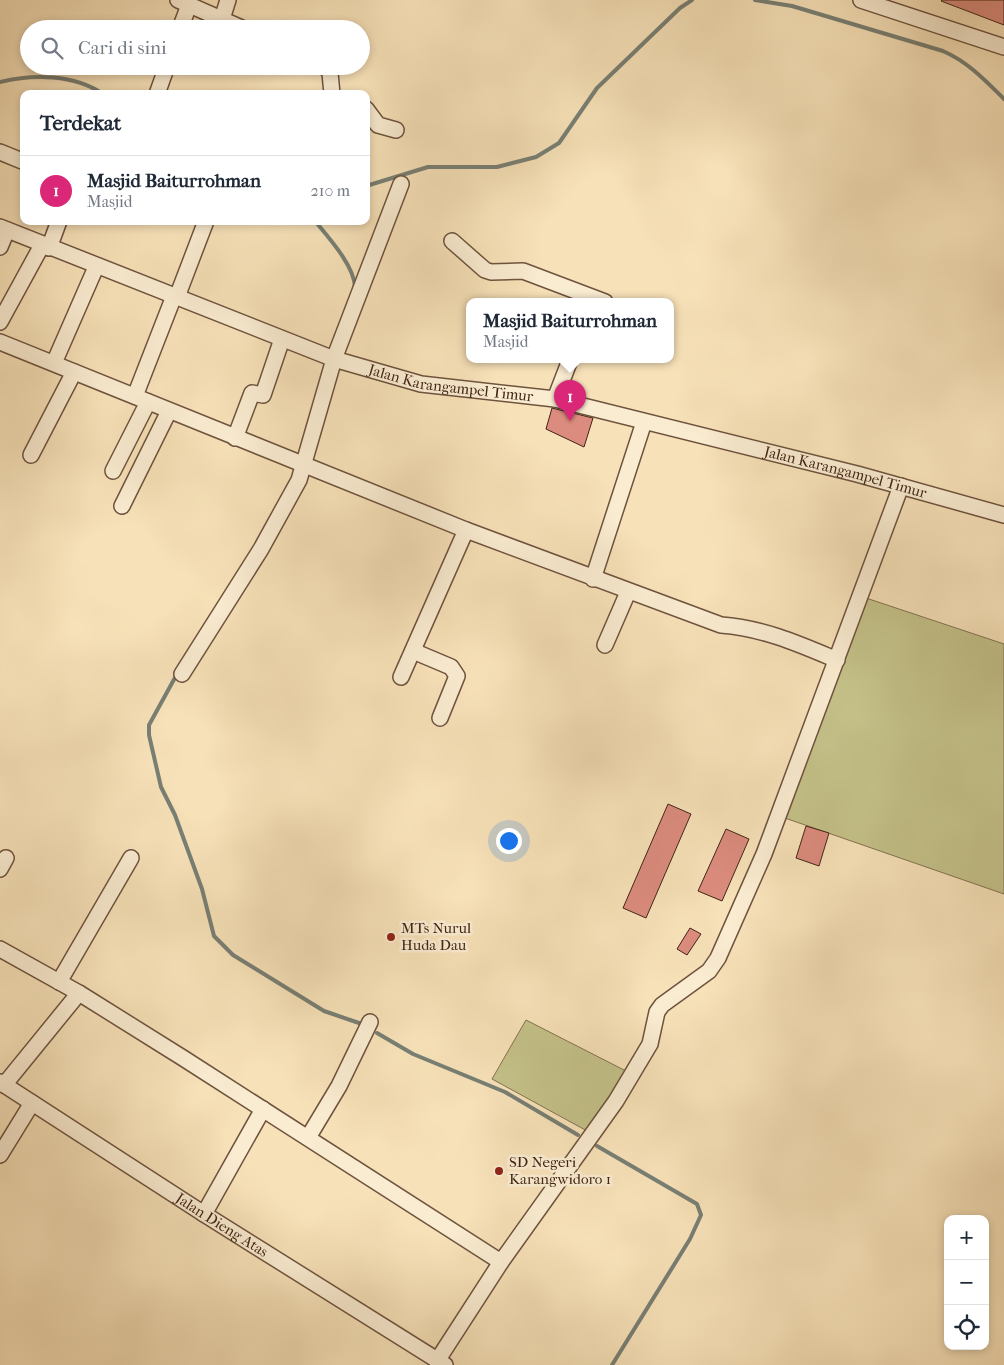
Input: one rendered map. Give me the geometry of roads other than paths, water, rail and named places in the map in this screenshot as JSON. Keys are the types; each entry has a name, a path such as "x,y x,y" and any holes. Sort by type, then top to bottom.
{"street":[{"path":"181,20 184,2 222,19 228,0"},
{"path":"861,0 897,5 1004,47"},
{"path":"158,90 164,75"},
{"path":"330,75 332,90"},
{"path":"370,114 378,125 396,130"},
{"path":"0,152 20,160"},
{"path":"182,674 278,520 299,480 334,359 401,184"},
{"path":"0,322 57,225"},
{"path":"113,471 142,399 175,297 204,225"},
{"path":"0,247 4,229"},
{"name":"Jalan Karangampel Timur","path":"4,229 96,267 334,359 421,384 555,399 757,448 1004,515"},
{"path":"452,241 485,270 491,272 523,272 588,298"},
{"path":"54,363 96,267"},
{"path":"235,438 252,393 263,395 282,339"},
{"path":"0,342 303,466 592,579 721,625 742,626 781,636 838,660"},
{"path":"555,399 569,363"},
{"path":"31,456 74,372"},
{"path":"122,506 169,411"},
{"path":"592,579 644,422"},
{"path":"441,1363 501,1262 616,1101 642,1059 650,1044 657,1012 662,1005 701,978 714,965 764,854 838,660 900,486"},
{"path":"401,677 466,530"},
{"path":"605,645 628,592"},
{"path":"413,651 451,667 456,671 457,676 440,718"},
{"path":"59,982 131,858"},
{"path":"0,949 79,993 308,1136 501,1262"},
{"path":"2,1083 79,993"},
{"path":"308,1136 339,1086 370,1022"},
{"name":"Jalan Dieng Atas","path":"2,1083 204,1214 441,1363"},
{"path":"0,1154 32,1103"},
{"path":"204,1214 263,1109"}],"waterway":[{"path":"370,185 428,167 497,167 536,157 559,143 597,88 680,8 692,0"},
{"path":"755,0 792,6 943,51 968,66 1004,99"},
{"path":"0,82 39,77 66,79 97,90"},
{"path":"318,225 345,261 354,279 355,287"},
{"path":"177,674 149,725 149,735 161,787 175,815 202,889 214,936 233,955 324,1011 359,1023"},
{"path":"377,1033 413,1054 505,1092 578,1135"},
{"path":"597,1146 697,1204 701,1215 690,1239 612,1365"}],"place":[{"name":"Masjid Baiturrohman","path":"570,421"},
{"name":"MTs Nurul Huda Dau","path":"391,937"},
{"name":"SD Negeri Karangwidoro 1","path":"499,1171"}]}
